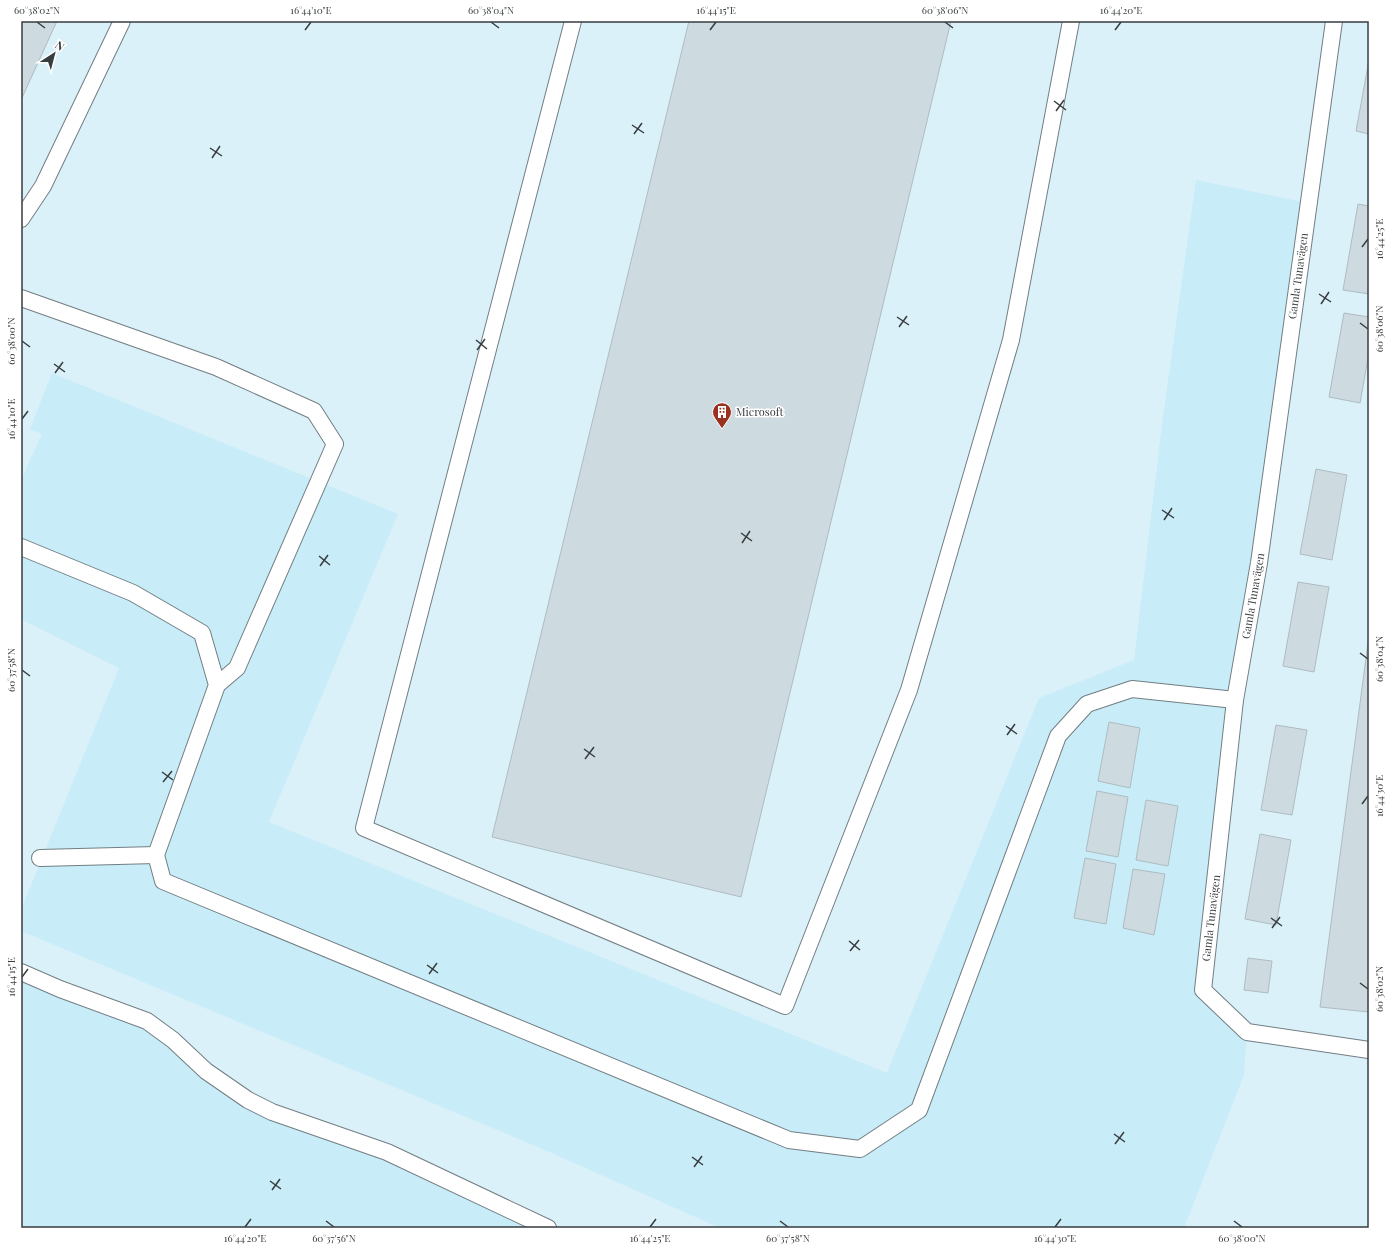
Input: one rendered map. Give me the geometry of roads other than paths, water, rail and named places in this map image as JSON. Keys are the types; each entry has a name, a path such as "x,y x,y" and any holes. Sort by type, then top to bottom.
{"lane":[{"path":"21,219 43,186 122,21"},
{"path":"574,21 364,828 785,1006 909,690 1011,340 1071,21"},
{"name":"Gamla Tunavägen","path":"1334,21 1259,563 1235,700 1203,990 1247,1032 1369,1050"},
{"path":"21,298 216,367 314,411 335,444 237,668 217,685 156,855 163,881 789,1140 860,1149 919,1110 1058,736 1087,704 1132,689 1235,700"},
{"path":"21,547 132,593 202,633 217,685"},
{"path":"40,858 156,855"},
{"path":"21,972 60,989 147,1021 173,1040 211,1075 248,1100 272,1112 394,1155 548,1228"}],"place":[{"name":"Microsoft","path":"722,429"}]}
